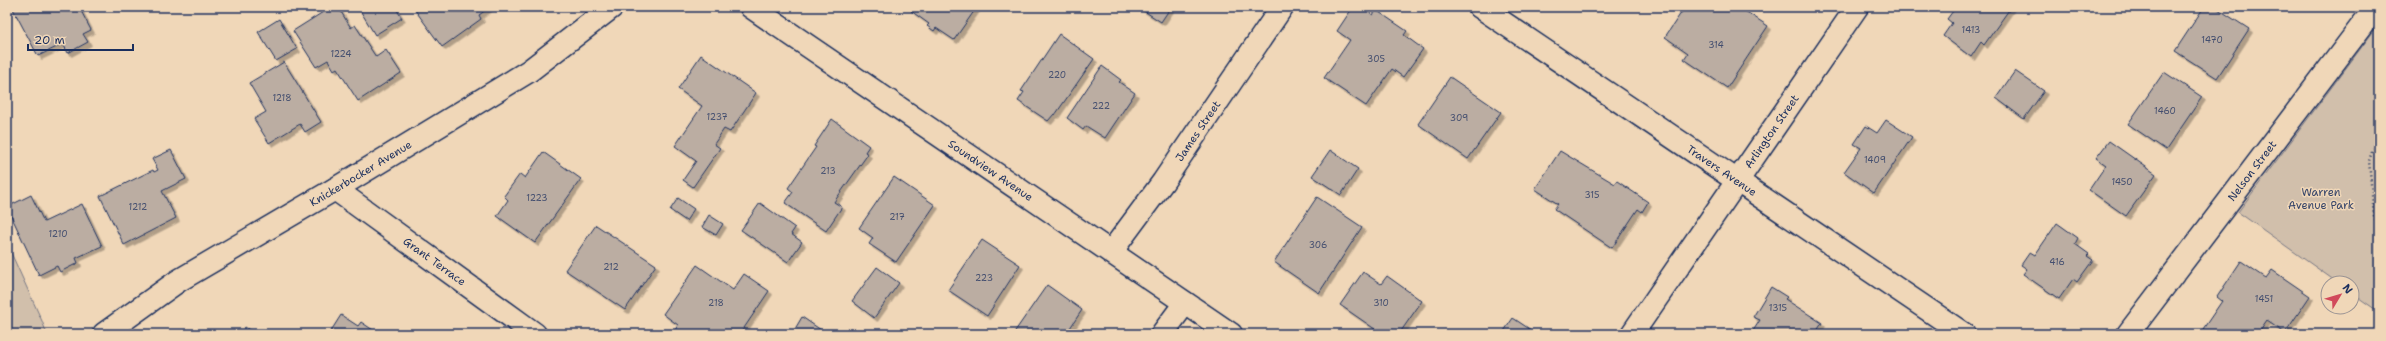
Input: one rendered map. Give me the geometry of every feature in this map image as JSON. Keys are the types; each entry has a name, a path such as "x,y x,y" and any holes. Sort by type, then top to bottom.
{"street":[{"name":"Knickerbocker Avenue","path":"104,334 178,281 334,189 529,70 612,7"},
{"name":"Soundview Avenue","path":"751,7 1231,334"},
{"name":"James Street","path":"1110,252 1163,182 1282,7"},
{"name":"Travers Avenue","path":"1480,7 1964,334"},
{"name":"Arlington Street","path":"1632,334 1857,7"},
{"name":"Nelson Street","path":"2128,334 2376,7"},
{"name":"Grant Terrace","path":"334,189 535,334"},
{"path":"1162,334 1185,303"}],"path":[{"path":"2379,129 2370,161 2374,217 2379,227"}],"green space":[{"name":"Warren Avenue Park","path":"2379,24 2379,312 2360,299 2360,275 2327,275 2238,212"},
{"path":"7,244 42,321 47,334 7,334"}],"building":[{"path":"12,7 79,7 91,30 83,34 88,42 68,53 63,44 38,56"},
{"path":"331,7 338,7 351,28 355,25 376,57 386,50 401,73 358,101 337,68 334,70 328,60 316,67 293,31"},
{"path":"358,7 395,7 402,18 375,35"},
{"path":"419,7 490,7 479,15 481,19 442,47 415,10"},
{"path":"913,7 977,7 954,40 936,28 934,31 927,26 929,24 911,11"},
{"path":"1138,7 1171,7 1161,22"},
{"path":"1353,7 1362,7 1373,15 1376,10 1407,31 1404,35 1423,49 1403,77 1392,69 1366,106 1324,78 1350,40 1337,31"},
{"path":"1685,7 1739,7 1768,26 1727,88 1684,59 1688,53 1665,37"},
{"path":"1956,7 2011,7 1984,45 1981,42 1971,57 1943,36 1952,23 1947,19"},
{"path":"2204,7 2215,7 2249,29 2217,78 2175,51"},
{"path":"279,19 297,49 276,61 258,32"},
{"path":"1059,34 1094,59 1055,115 1054,114 1048,121 1018,101 1024,92 1021,91"},
{"path":"701,55 756,93 730,132 724,129 714,144 720,148 693,187 683,180 696,161 675,146 702,106 678,89"},
{"path":"284,62 321,122 305,132 300,124 269,143 254,119 266,112 249,83"},
{"path":"1102,66 1121,80 1119,82 1135,93 1105,138 1086,126 1083,130 1067,118"},
{"path":"2015,71 2044,91 2024,119 1996,98"},
{"path":"2164,72 2202,97 2166,150 2128,124"},
{"path":"1450,77 1501,112 1468,159 1418,124"},
{"path":"832,119 869,146 865,152 868,154 834,202 842,207 826,231 785,203 793,192 788,188 816,147 814,146"},
{"path":"1886,120 1912,137 1874,193 1844,172 1861,148 1854,144 1866,126 1877,133"},
{"path":"2109,141 2156,174 2126,216 2089,190 2106,165 2096,158"},
{"path":"171,150 186,179 162,191 176,218 124,245 100,196 153,170 154,172 158,170 152,159"},
{"path":"1330,150 1358,169 1341,195 1312,176"},
{"path":"1560,151 1615,184 1617,181 1648,202 1642,212 1638,209 1612,248 1554,209 1558,204 1535,189"},
{"path":"543,152 581,179 535,243 497,216 508,200 504,196 520,174 525,178"},
{"path":"894,177 935,205 896,262 869,244 873,238 859,228"},
{"path":"31,195 44,222 82,204 102,246 76,258 78,263 60,272 57,266 39,275 7,207"},
{"path":"1317,197 1362,227 1319,293 1274,262"},
{"path":"678,198 694,209 686,221 670,210"},
{"path":"760,203 795,228 791,234 802,242 788,262 741,230"},
{"path":"709,215 723,224 716,235 702,227"},
{"path":"2057,223 2078,238 2075,244 2089,254 2087,256 2093,260 2077,282 2073,279 2059,299 2023,274 2027,269 2021,265 2030,252 2035,255"},
{"path":"596,225 656,265 625,310 565,270"},
{"path":"982,240 1020,265 987,316 948,290"},
{"path":"2241,261 2266,278 2272,270 2310,296 2285,333 2267,321 2258,334 2210,334 2203,329 2222,301 2217,297"},
{"path":"697,265 733,290 744,274 769,291 740,334 674,332 678,325 663,314"},
{"path":"877,267 899,283 874,318 852,301"},
{"path":"1363,272 1381,284 1387,276 1422,301 1399,334 1382,334 1340,305"},
{"path":"1047,285 1082,310 1066,334 1013,334"},
{"path":"1771,287 1787,297 1785,299 1822,323 1815,334 1751,334 1760,320 1753,317"},
{"path":"341,315 358,326 361,322 379,334 329,334"},
{"path":"802,317 821,330 818,334 792,334"},
{"path":"1513,318 1537,334 1502,334"},
{"path":"245,327 255,334 240,334"}]}
